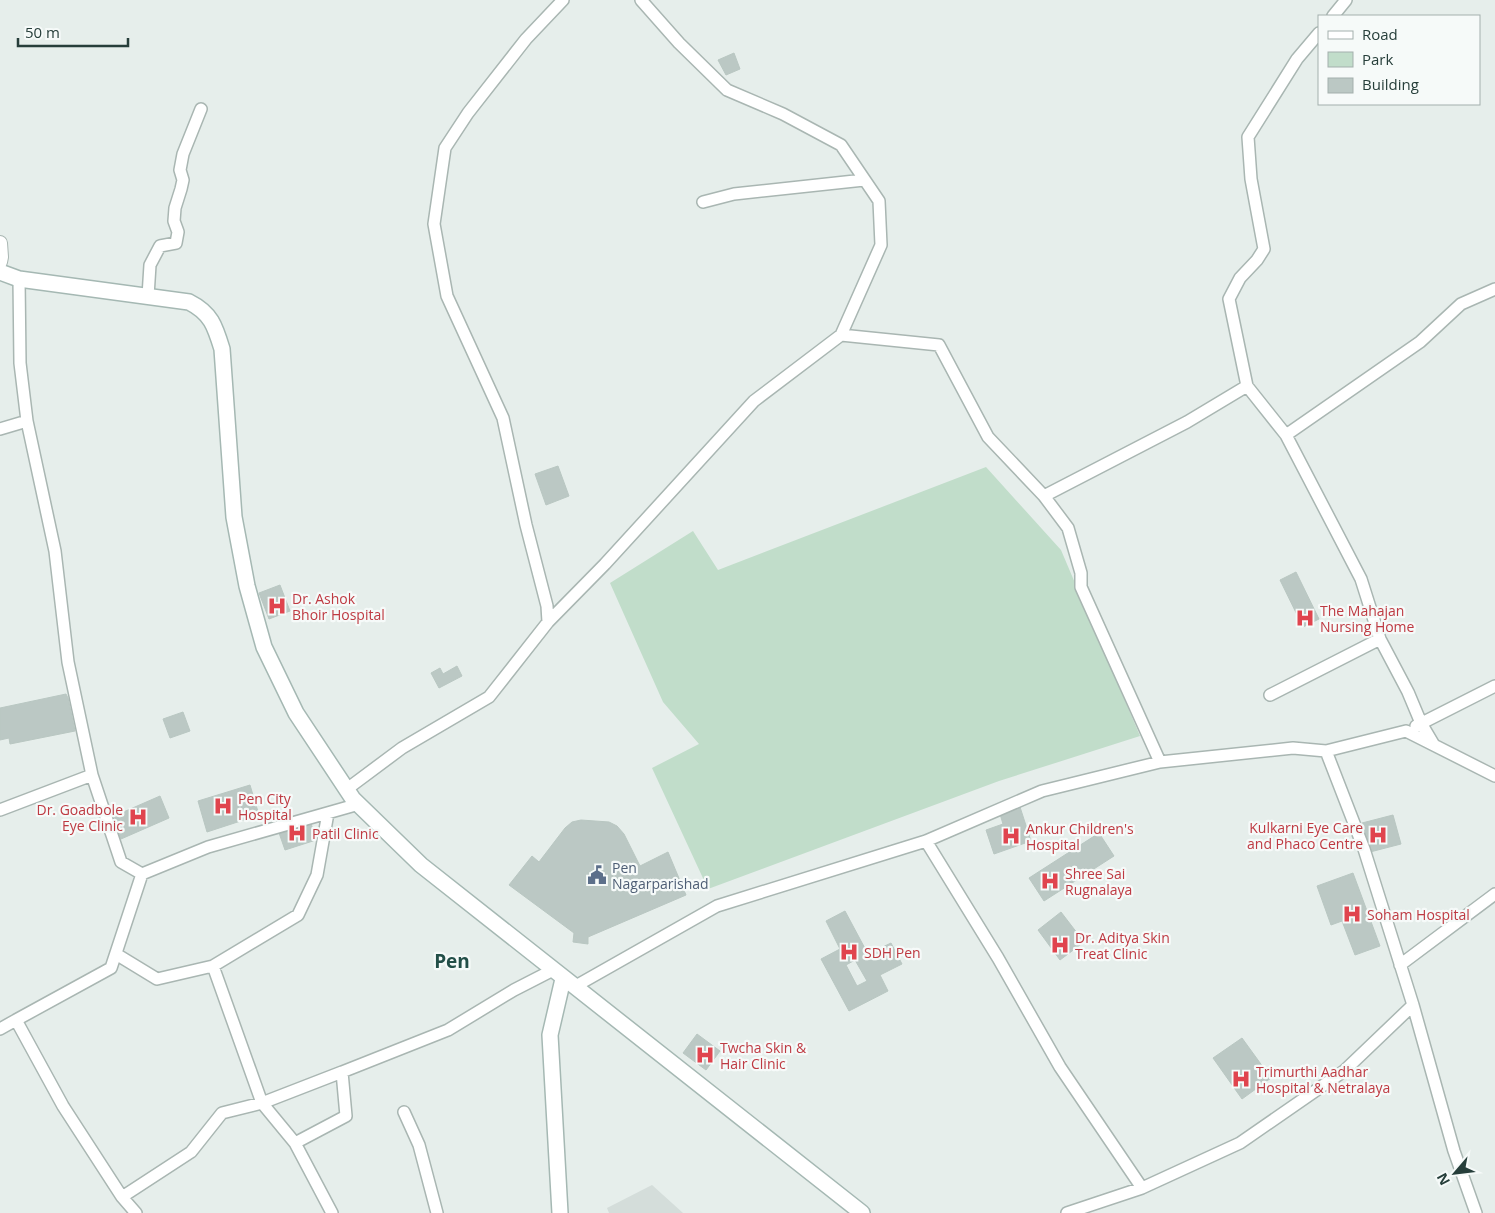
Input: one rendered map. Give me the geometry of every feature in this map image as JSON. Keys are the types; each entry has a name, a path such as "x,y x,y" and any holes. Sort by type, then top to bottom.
{"main road":[{"path":"0,272 18,279 189,302 200,308 214,324 222,348 234,517 246,586 264,648 296,713 347,789 359,804 421,865 563,979 862,1213"},
{"path":"560,1213 550,1035 563,979"}],"street":[{"path":"548,622 547,606 526,525 503,418 447,296 434,224 445,148 468,113 526,39 563,0"},
{"path":"347,789 402,748 489,697 548,622 605,564 754,401 841,335 881,245 879,201 841,145 783,114 727,90 679,43 641,0"},
{"path":"1334,15 1346,0"},
{"path":"1318,34 1297,59 1248,137 1251,179 1264,249 1257,260 1240,278 1229,299 1247,386 1286,435 1361,579 1380,639 1434,746"},
{"path":"148,296 150,265 160,246 176,243 178,232 174,221 175,208 182,189 183,180 180,170 183,154 201,109"},
{"path":"703,202 734,194 864,180"},
{"path":"0,243 0,262"},
{"path":"18,279 20,363 27,421 55,552 68,662 92,775 121,862 142,874"},
{"path":"1286,435 1420,342 1461,304 1495,289"},
{"path":"841,335 939,345 988,437 1044,496 1068,528 1081,573 1081,587 1160,762"},
{"path":"1044,496 1187,422 1247,386"},
{"path":"0,429 27,421"},
{"path":"1270,695 1380,639"},
{"path":"122,1197 191,1152 222,1113 262,1104 448,1030 514,990 563,979 717,906 926,841 1042,791 1160,762 1293,748 1326,751 1406,731 1495,686"},
{"path":"1406,731 1495,776"},
{"path":"1326,751 1364,849 1413,1004 1454,1151 1476,1213"},
{"path":"0,810 92,775"},
{"path":"0,1029 112,968 142,874 208,847 359,804"},
{"path":"116,954 157,979 213,966 298,915 317,875 328,813"},
{"path":"926,841 998,958 1060,1067 1142,1188"},
{"path":"1400,965 1495,894"},
{"path":"213,966 262,1104 295,1143 332,1213"},
{"path":"1067,1213 1142,1188 1240,1143 1344,1070 1413,1004"},
{"path":"16,1020 63,1106 122,1197 136,1213"},
{"path":"295,1143 346,1116 342,1072"},
{"path":"404,1112 419,1144 437,1213"}],"shaded area":[{"path":"652,1185 683,1213 609,1213 607,1208"}],"green space":[{"path":"986,467 1061,550 1140,736 999,781 708,889 652,768 699,744 663,702 610,583 693,531 718,570"}],"building":[{"path":"734,53 740,69 726,75 718,60"},
{"path":"558,466 569,496 546,505 535,474"},
{"path":"1296,572 1319,619 1303,627 1280,580"},
{"path":"280,585 290,611 269,619 259,593"},
{"path":"457,666 462,676 439,688 431,673 440,668 443,674"},
{"path":"66,694 75,731 10,744 9,738 0,740 0,708"},
{"path":"183,712 190,731 170,738 163,719"},
{"path":"250,785 259,815 207,832 198,801"},
{"path":"160,796 169,818 121,839 112,817"},
{"path":"1020,807 1031,841 994,854 986,830 1003,824 1000,814"},
{"path":"1393,815 1401,844 1370,852 1362,823"},
{"path":"310,820 316,840 285,850 278,830"},
{"name":"Pen Nagarparishad","path":"581,820 609,822 617,826 624,834 640,866 668,852 686,895 588,937 588,944 573,942 574,933 509,885 532,856 539,862 565,828 572,822"},
{"path":"1099,833 1114,856 1044,901 1029,878"},
{"path":"1353,873 1380,946 1355,955 1342,921 1331,925 1317,886"},
{"path":"845,911 868,954 891,943 902,964 880,975 888,991 849,1011 821,959 840,949 826,921","holes":["855,960 867,981 857,986 846,965"]},
{"path":"1061,912 1084,942 1060,960 1038,930"},
{"path":"697,1034 720,1051 706,1070 683,1053"},
{"path":"1242,1038 1271,1078 1242,1099 1213,1058"}],"place":[{"name":"Dr. Ashok Bhoir Hospital","path":"277,606"},
{"name":"The Mahajan Nursing Home","path":"1305,618"},
{"name":"Pen City Hospital","path":"223,806"},
{"name":"Dr. Goadbole Eye Clinic","path":"138,817"},
{"name":"Patil Clinic","path":"297,833"},
{"name":"Kulkarni Eye Care and Phaco Centre","path":"1378,835"},
{"name":"Ankur Children's Hospital","path":"1011,836"},
{"name":"Pen Nagarparishad","path":"597,875"},
{"name":"Shree Sai Rugnalaya","path":"1050,881"},
{"name":"Soham Hospital","path":"1352,914"},
{"name":"Dr. Aditya Skin Treat Clinic","path":"1060,945"},
{"name":"SDH Pen","path":"849,952"},
{"name":"Twcha Skin & Hair Clinic","path":"705,1055"},
{"name":"Trimurthi Aadhar Hospital & Netralaya","path":"1241,1079"}],"district":[{"name":"Pen","path":"452,961"}]}
